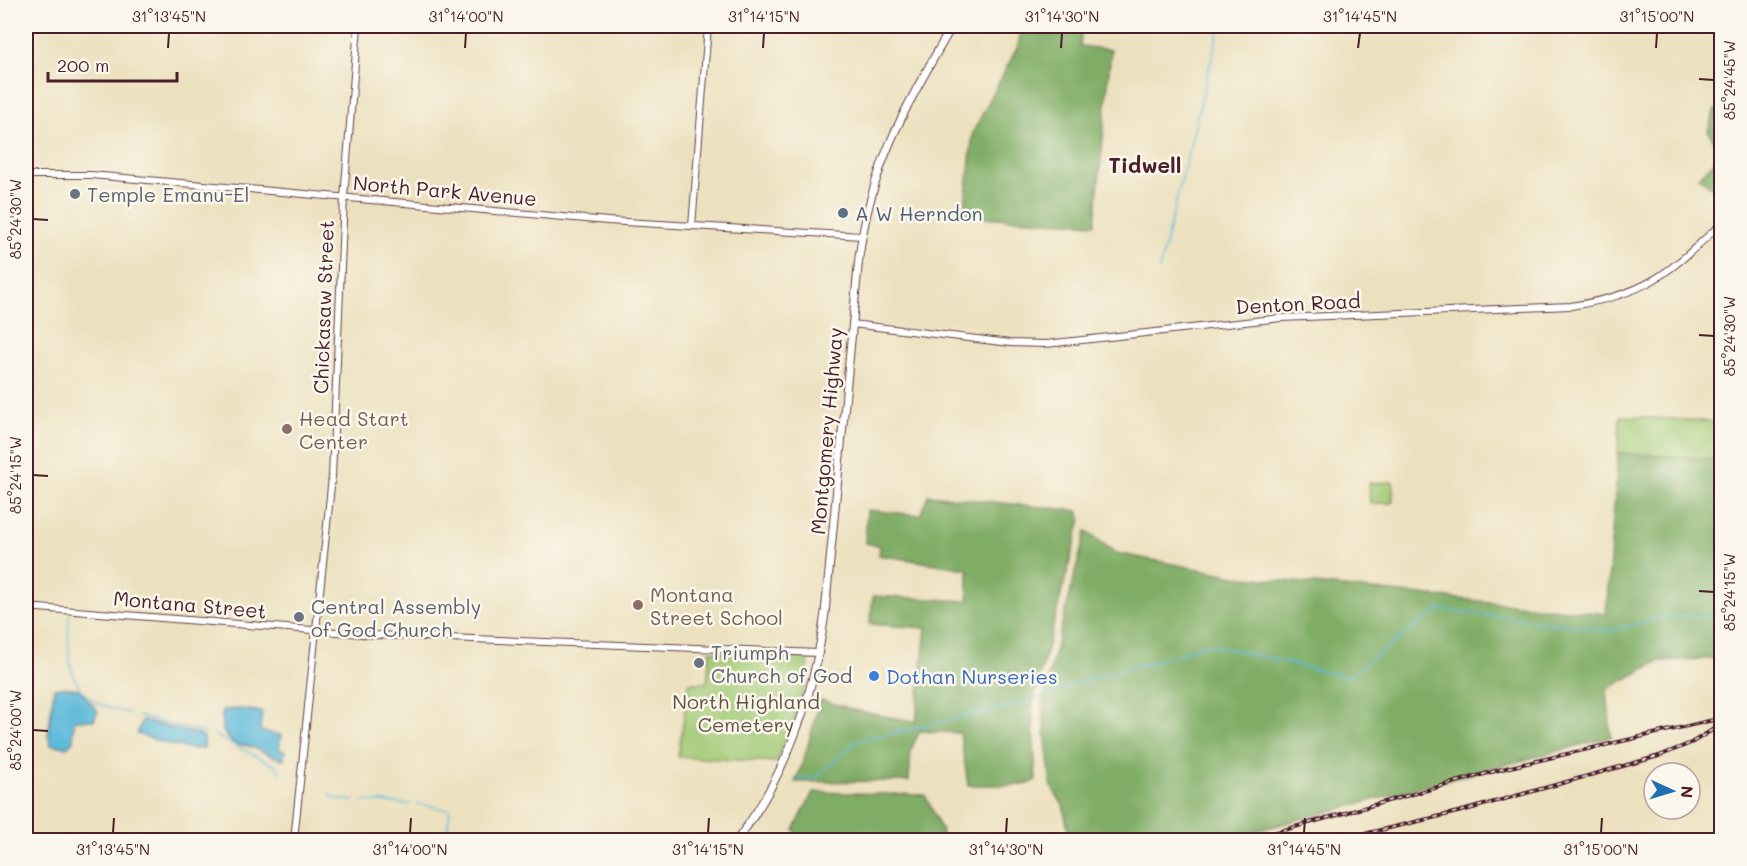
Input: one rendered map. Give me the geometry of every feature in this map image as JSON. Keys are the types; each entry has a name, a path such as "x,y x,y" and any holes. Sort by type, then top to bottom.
{"main road":[{"name":"Montgomery Highway","path":"737,840 772,786 790,748 809,696 819,652 852,324 862,236 869,198 887,145 952,26"}],"street":[{"name":"Chickasaw Street","path":"294,840 332,477 344,197 358,26"},
{"path":"692,226 708,26"},
{"name":"North Park Avenue","path":"26,175 91,175 692,226 862,236"},
{"name":"Denton Road","path":"852,324 1010,343 1046,344 1281,318 1571,306 1613,299 1648,284 1673,267 1722,223"},
{"name":"Montana Street","path":"26,607 316,631 819,652"}],"green space":[{"path":"1022,26 1082,26 1080,46 1111,50 1095,224 964,216 973,132 1018,46"},
{"path":"1715,109 1722,109 1719,190 1717,192 1699,177 1715,161 1714,141 1708,131"},
{"path":"1620,416 1721,422 1721,460 1618,453"},
{"path":"1618,453 1721,460 1722,658 1659,661 1607,689 1611,737 1222,840 1070,840 1063,805 1051,786 1042,703 1086,531 1116,553 1235,576 1606,614"},
{"path":"1393,482 1393,503 1370,503 1369,483"},
{"path":"928,495 1078,511 1081,519 1032,706 1036,781 1023,785 968,785 960,733 920,731 911,749 909,781 795,782 821,700 858,711 916,722 926,628 870,624 873,596 968,601 968,569 879,555 880,546 865,543 867,510 920,515"},
{"name":"North Highland Cemetery","path":"710,651 802,656 808,660 802,695 776,762 678,757 689,683 707,683"},
{"path":"813,792 925,795 941,829 943,840 803,840 794,830"}],"water":[{"path":"54,688 78,689 98,711 94,720 74,720 73,741 67,747 51,745 48,736"},
{"path":"240,709 262,712 260,731 281,735 279,750 285,751 284,759 252,747 238,745 229,739 223,731 223,710"},
{"path":"142,720 200,735 204,737 204,748 190,749 137,734"}],"waterway":[{"path":"1159,270 1218,33"},
{"path":"795,779 816,778 857,741 1028,702 1094,677 1153,662 1208,644 1348,677 1439,609 1612,631 1660,617 1722,616"},
{"path":"69,615 70,662 78,684 85,694 98,703 130,714"},
{"path":"138,716 206,733"},
{"path":"214,735 276,766 280,772"},
{"path":"329,794 336,799 354,801"},
{"path":"362,801 410,804"},
{"path":"417,804 450,810 447,832"}],"railway":[{"path":"1248,840 1506,768 1722,718"},
{"path":"1338,840 1462,811 1659,756 1691,743 1722,724"}],"place":[{"name":"Temple Emanu-El","path":"75,194"},
{"name":"A W Herndon","path":"843,213"},
{"name":"Head Start Center","path":"287,429"},
{"name":"Montana Street School","path":"638,605"},
{"name":"Central Assembly of God Church","path":"299,617"},
{"name":"Triumph Church of God","path":"699,663"},
{"name":"Dothan Nurseries","path":"874,676"}],"district":[{"name":"Tidwell","path":"1145,164"}]}
